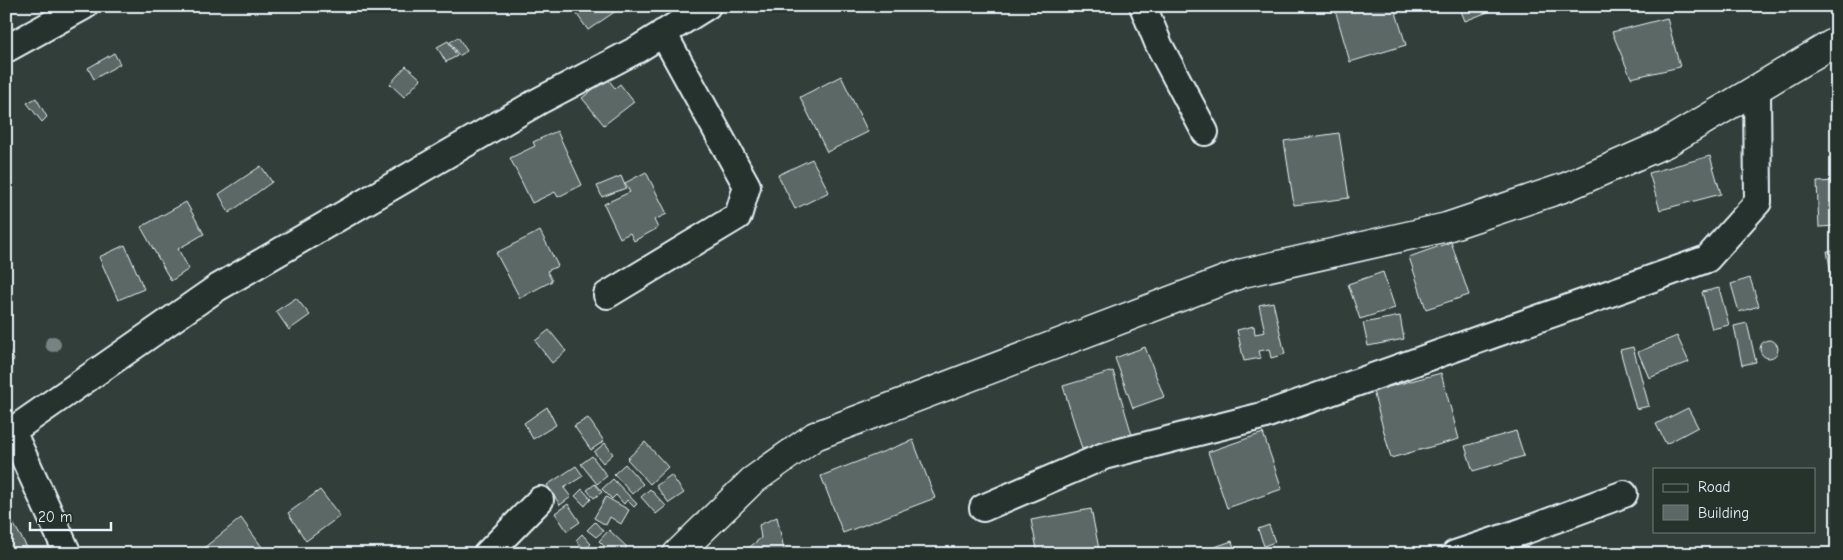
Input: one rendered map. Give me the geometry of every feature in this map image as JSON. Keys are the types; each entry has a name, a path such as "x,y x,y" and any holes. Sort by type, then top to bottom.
{"main road":[{"path":"677,554 752,481 815,436 1243,273 1447,228 1566,187 1666,143 1837,41"}],"street":[{"path":"6,49 84,6"},
{"path":"68,554 12,431 217,288 539,101 638,49 707,6"},
{"path":"1143,6 1159,45 1205,132"},
{"path":"607,295 738,216 747,186 662,33"},
{"path":"983,508 1104,456 1262,416 1706,259 1758,202 1757,89"},
{"path":"1456,554 1624,494"},
{"path":"487,554 540,500"}],"building":[{"path":"571,6 612,6 616,11 588,30"},
{"path":"1334,6 1394,6 1406,45 1350,62"},
{"path":"1459,6 1503,6 1465,21"},
{"path":"1667,18 1680,67 1631,78 1612,32"},
{"path":"458,37 467,51 459,56 450,42"},
{"path":"448,41 457,56 446,62 437,47"},
{"path":"114,53 120,64 94,79 88,68"},
{"path":"406,66 421,79 404,97 390,84"},
{"path":"841,76 868,132 827,152 800,97"},
{"path":"607,78 615,88 620,84 634,102 604,125 582,98"},
{"path":"36,98 47,117 42,122 27,103"},
{"path":"557,131 582,185 558,197 555,192 532,203 510,158 535,146 533,142"},
{"path":"1339,133 1349,198 1294,205 1284,141"},
{"path":"1710,156 1721,194 1660,210 1649,173"},
{"path":"812,159 829,192 795,209 778,175"},
{"path":"261,166 272,182 229,213 219,194"},
{"path":"646,172 667,214 654,220 658,228 634,241 630,233 620,238 604,204 630,192 625,183"},
{"path":"621,176 626,188 602,197 597,186"},
{"path":"1837,181 1837,226 1819,227 1817,182"},
{"path":"186,202 204,234 178,249 189,269 171,281 141,227"},
{"path":"540,231 558,266 547,271 552,281 520,298 496,253"},
{"path":"1451,242 1469,295 1426,309 1409,257"},
{"path":"125,245 144,289 118,300 99,257"},
{"path":"1827,251 1837,251 1837,306"},
{"path":"1383,272 1395,308 1360,319 1348,284"},
{"path":"1750,278 1759,306 1739,312 1731,284"},
{"path":"1719,288 1729,325 1712,329 1702,292"},
{"path":"296,298 310,315 289,330 276,311"},
{"path":"1273,302 1285,354 1271,358 1269,349 1259,351 1261,358 1244,361 1237,330 1254,326 1255,334 1265,332 1259,305"},
{"path":"1400,316 1404,339 1368,346 1363,323"},
{"path":"1747,323 1756,362 1742,365 1734,326"},
{"path":"549,330 566,351 552,363 535,341"},
{"path":"1677,336 1689,362 1649,378 1638,352"},
{"path":"1769,340 1775,343 1778,349 1775,355 1769,358 1763,355 1760,349 1763,343"},
{"path":"6,345 14,360 6,364"},
{"path":"1145,347 1164,397 1133,408 1115,358"},
{"path":"1633,347 1649,406 1636,409 1620,350"},
{"path":"1113,371 1132,435 1082,449 1063,386"},
{"path":"1441,373 1459,439 1391,458 1373,391"},
{"path":"547,407 556,425 533,439 524,423"},
{"path":"1688,408 1698,427 1666,444 1656,424"},
{"path":"588,418 604,441 591,450 574,426"},
{"path":"1516,431 1524,456 1473,471 1465,446"},
{"path":"1263,433 1282,489 1227,508 1208,452"},
{"path":"913,440 935,498 843,533 821,476"},
{"path":"645,442 668,467 650,484 627,459"},
{"path":"605,443 613,454 603,463 594,452"},
{"path":"592,456 607,476 597,484 581,464"},
{"path":"625,464 643,484 632,494 614,474"},
{"path":"576,466 583,476 564,488 571,497 560,505 547,485"},
{"path":"671,475 684,493 669,503 656,486"},
{"path":"613,479 637,504 634,507 627,500 624,504 616,495 612,499 602,489"},
{"path":"595,484 602,492 594,498 587,490"},
{"path":"582,489 591,499 585,506 575,496"},
{"path":"650,489 666,506 656,514 641,497"},
{"path":"320,490 340,516 306,541 288,513"},
{"path":"606,497 629,510 621,524 610,517 606,525 594,518"},
{"path":"568,504 580,522 567,531 555,513"},
{"path":"1091,509 1100,554 1038,554 1031,520"},
{"path":"6,511 31,554 6,554"},
{"path":"777,517 785,554 741,554 761,538 759,525"},
{"path":"241,518 267,554 210,554 205,547"},
{"path":"595,522 603,531 596,537 587,530"},
{"path":"1269,525 1275,542 1264,546 1258,529"},
{"path":"609,530 627,547 621,554 612,554 599,541"},
{"path":"582,534 591,544 585,550 576,540"},
{"path":"1232,541 1236,554 1194,554"}]}
